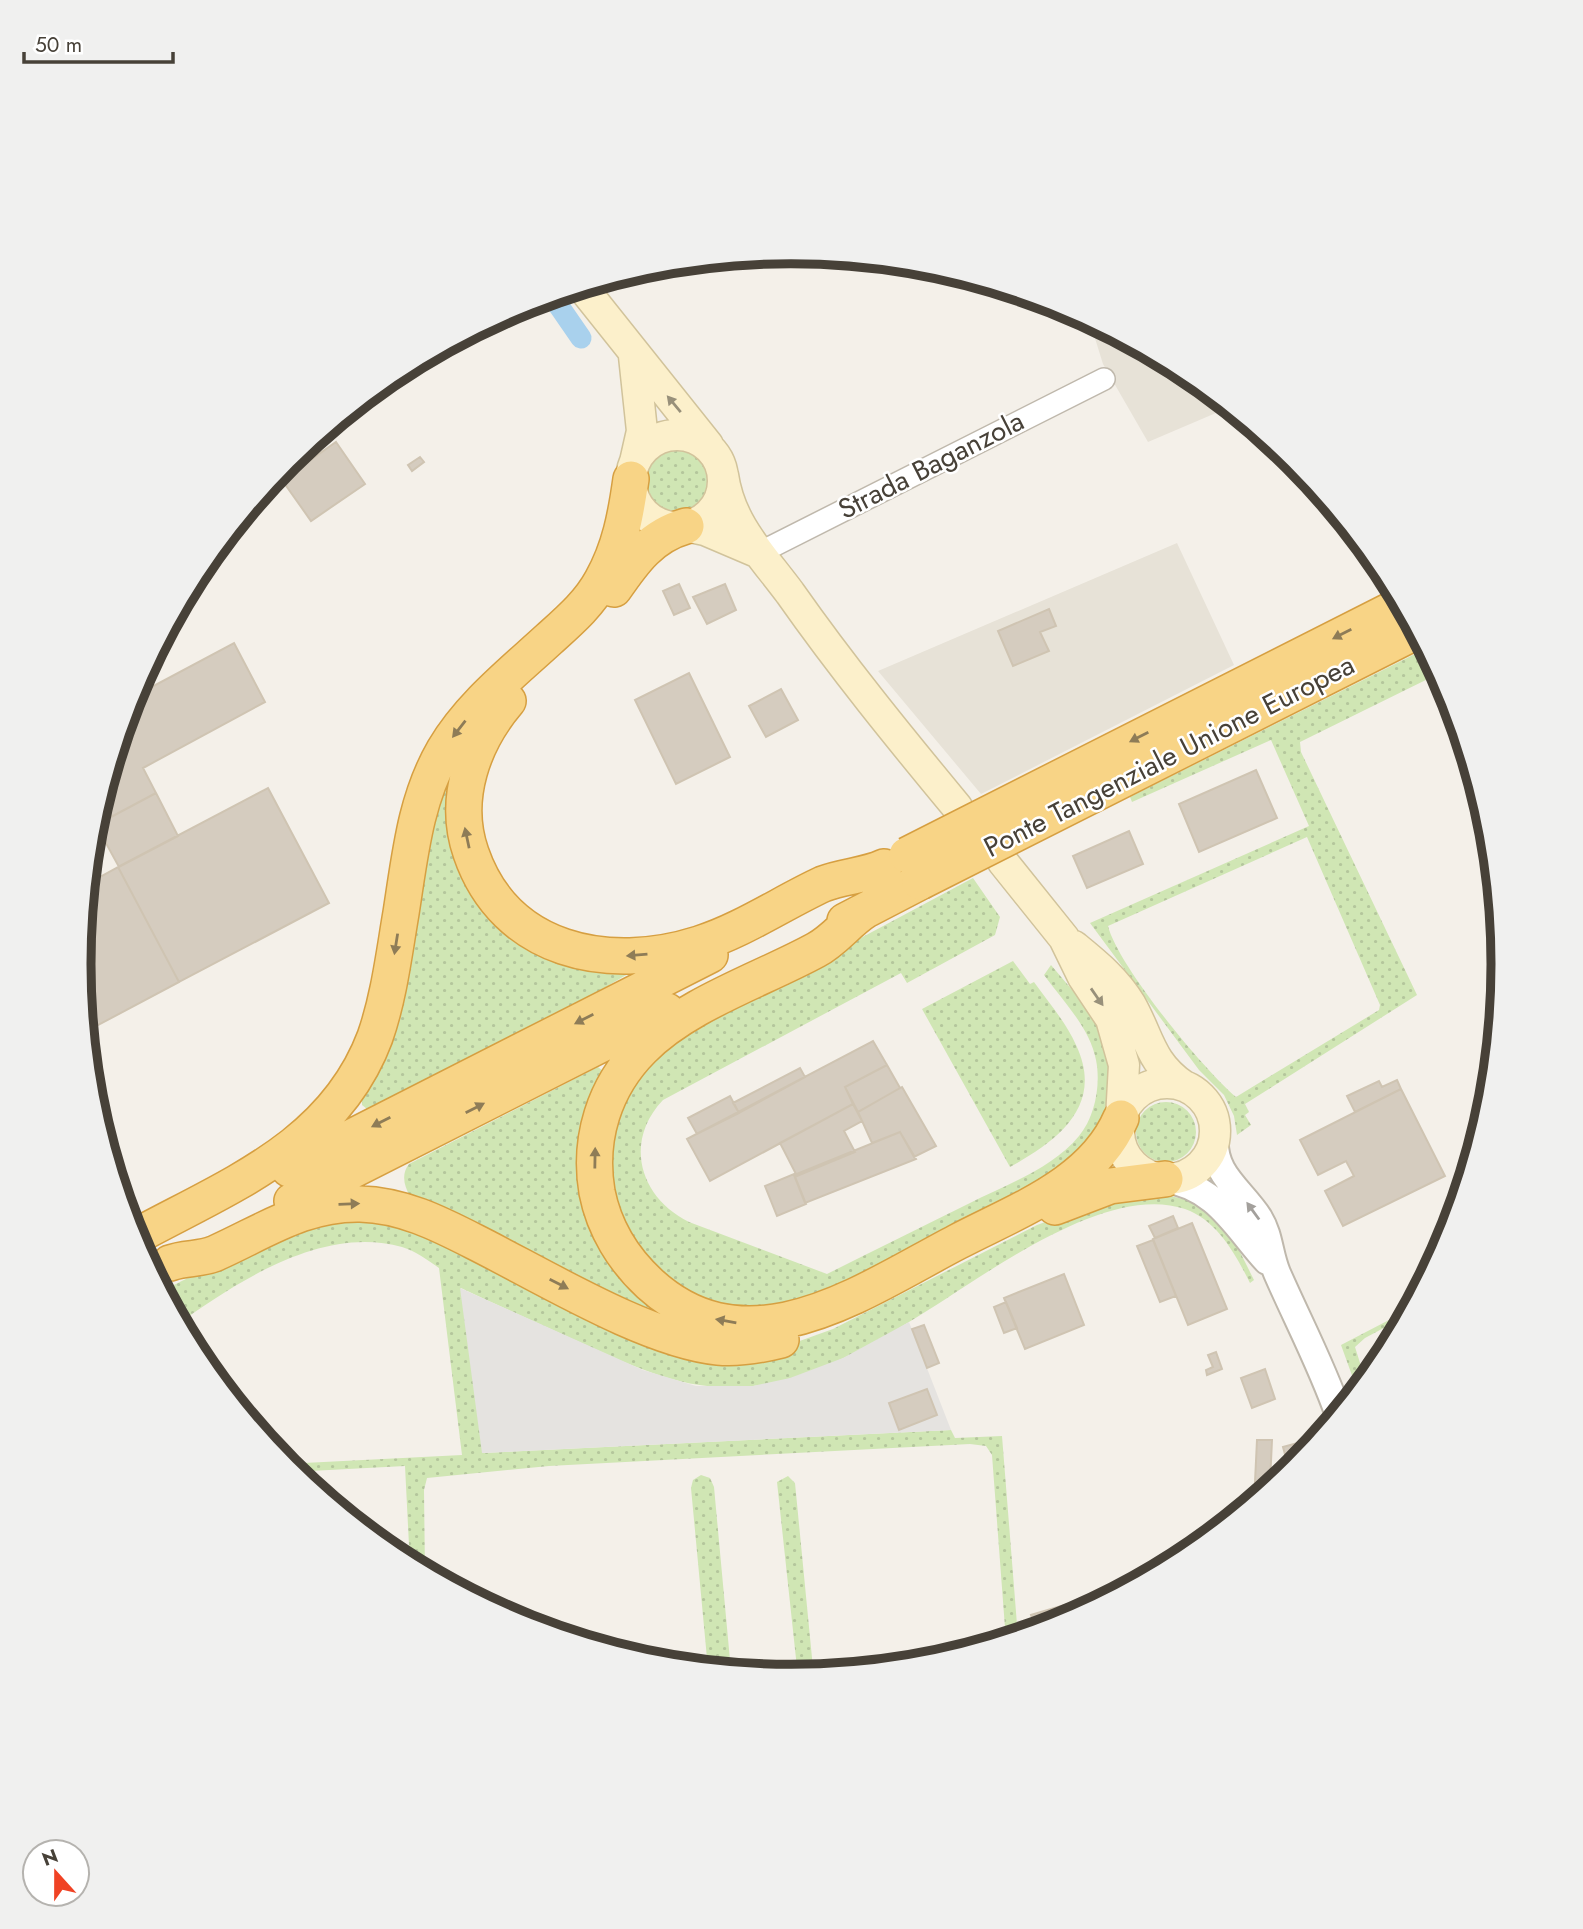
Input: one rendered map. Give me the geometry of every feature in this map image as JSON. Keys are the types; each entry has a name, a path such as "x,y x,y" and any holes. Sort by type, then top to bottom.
{"highway":[{"path":"144,1232 271,1164 322,1122 351,1086 368,1054 385,1002 414,829 431,773 449,741 475,709 574,615 595,591 621,539 633,472"},
{"path":"686,526 660,537 638,554 601,606 515,693 485,733 466,781 464,813 469,847 486,885 513,918 542,937 573,950 631,956 700,944 736,929 824,884 904,868"},
{"path":"148,1241 904,868 1395,608"},
{"name":"Ponte Tangenziale Unione Europea","path":"904,868 1409,635"},
{"path":"904,868 866,910 818,950 668,1027 643,1048 616,1082 602,1111 596,1135 598,1195 607,1224 621,1250 657,1290 694,1312 729,1322 776,1323 820,1311 1007,1216 1070,1180 1104,1149 1121,1118"},
{"path":"161,1268 866,910"},
{"path":"161,1268 210,1256 284,1218 308,1210 351,1204 388,1206 432,1221 661,1332 715,1346 748,1346 786,1339 841,1318 1016,1226 1083,1195 1120,1184 1165,1179"}],"main road":[{"path":"588,295 718,464 730,510 760,553 864,694 957,807"},
{"path":"634,356 642,431 633,472 636,501 650,518 663,525 705,530 760,553"},
{"path":"633,472 642,452 653,442 675,435 696,439 718,464 720,498 712,511 701,521 686,526"},
{"path":"1003,862 1064,938 1083,977 1107,1010 1118,1036 1125,1077 1119,1134 1126,1156 1143,1173 1165,1179 1181,1177 1201,1165 1210,1152 1215,1137 1214,1121 1208,1106 1198,1094 1184,1086 1154,1057 1131,1005 1111,978 1097,963 1064,938"},
{"path":"1121,1118 1127,1104 1145,1088 1160,1083 1184,1086"}],"street":[{"name":"Strada Baganzola","path":"760,553 1104,379"},
{"path":"1215,1137 1217,1166 1264,1226 1278,1274 1312,1345 1335,1405"},
{"path":"1165,1179 1186,1184 1215,1199 1238,1223 1278,1274"}],"shaded area":[{"path":"1093,332 1181,382 1220,411 1148,442 1103,364"},
{"path":"1177,543 1234,665 981,794 878,671"},
{"path":"460,1288 643,1370 696,1386 753,1386 790,1378 843,1358 909,1322 951,1430 482,1453"}],"green space":[{"path":"677,451 694,456 702,464 707,481 702,498 694,506 677,511 660,506 652,498 647,481 652,464 660,456"},
{"path":"1419,652 1431,678 1300,742 1301,752 1417,995 1245,1104 1249,1112 1245,1115 1251,1125 1237,1135 1234,1116 1224,1095 1199,1070 1090,923 1309,826 1271,740 1132,802 1130,797","holes":["1307,837 1380,1005 1379,1010 1236,1097 1203,1064 1163,1016 1128,966 1108,926"]},
{"path":"450,759 462,870 626,975 589,997 367,1109 362,1105 362,1097 420,852"},
{"path":"973,878 1000,917 995,935 907,983 901,973 663,1100 643,1133 643,1168 649,1184 672,1212 689,1222 827,1274 1043,1167 1068,1147 1085,1128 1093,1110 1097,1090 1093,1048 1075,1015 1044,975 1051,965 1095,1017 1112,1066 1105,1121 1068,1168 785,1315 684,1298 619,1228 606,1132 655,1048"},
{"path":"1013,961 1030,984 1034,982 1067,1028 1083,1067 1085,1086 1072,1119 1044,1146 1010,1167 922,1009"},
{"path":"598,1067 603,1071 586,1132 656,1308 651,1314 410,1196 405,1184 404,1176 409,1164"},
{"path":"1166,1102 1183,1107 1191,1115 1196,1132 1191,1149 1183,1157 1166,1162 1149,1157 1141,1149 1136,1132 1141,1115 1149,1107"},
{"path":"1163,1194 1198,1203 1232,1236 1254,1280 1250,1283 1224,1240 1207,1221 1196,1214 1185,1209 1152,1204 1117,1209 1080,1222 1042,1240 854,1353 774,1383 729,1387 684,1382 641,1369 461,1288 483,1453 951,1430 955,1438 1002,1436 1017,1628 1005,1631 992,1455 986,1446 970,1444 549,1466 427,1478 424,1490 425,1561 409,1552 405,1466 308,1471 300,1463 462,1455 439,1268 417,1253 402,1247 373,1242 343,1244 313,1250 256,1274 187,1318 170,1287 291,1226 375,1214 642,1336 769,1352 833,1329 1037,1225 1100,1202"},
{"path":"1398,1315 1393,1323 1365,1338 1355,1347 1362,1370 1354,1381 1341,1345"},
{"path":"701,1475 710,1478 714,1487 730,1662 707,1660 691,1488 693,1480"},
{"path":"788,1476 795,1483 813,1665 797,1665 777,1482"}],"building":[{"path":"336,442 365,484 311,521 284,482 293,472"},
{"path":"420,457 424,462 412,471 408,465"},
{"path":"679,584 690,608 674,615 663,591"},
{"path":"725,584 736,610 707,624 693,597"},
{"path":"1049,609 1056,626 1040,632 1049,651 1013,666 998,631"},
{"path":"234,643 265,702 143,768 156,793 106,820 128,739 147,689"},
{"path":"689,673 730,757 676,784 635,700"},
{"path":"781,689 798,720 766,737 749,706"},
{"path":"1256,770 1277,818 1199,852 1179,804"},
{"path":"268,788 329,903 179,982 118,867"},
{"path":"156,793 178,836 119,867 103,837 106,820"},
{"path":"1129,831 1143,864 1087,888 1073,856"},
{"path":"118,867 179,982 94,1027 91,964 96,879"},
{"path":"873,1041 887,1065 845,1087 853,1104 710,1181 687,1139"},
{"path":"887,1065 900,1088 858,1112 845,1087"},
{"path":"800,1068 805,1077 739,1113 733,1103"},
{"path":"1397,1080 1401,1089 1355,1112 1347,1096 1379,1081 1382,1087"},
{"path":"902,1087 936,1146 914,1157 900,1132 872,1143 858,1112"},
{"path":"1401,1089 1445,1176 1343,1226 1325,1191 1354,1176 1346,1161 1318,1175 1300,1140"},
{"path":"730,1096 739,1113 697,1134 688,1118"},
{"path":"853,1104 862,1121 844,1131 855,1152 797,1176 780,1143"},
{"path":"900,1132 916,1159 805,1203 794,1175"},
{"path":"794,1174 806,1204 777,1216 765,1186"},
{"path":"1173,1216 1178,1228 1155,1238 1149,1226"},
{"path":"1192,1223 1227,1309 1188,1325 1153,1239"},
{"path":"1153,1240 1176,1296 1160,1302 1137,1246"},
{"path":"1064,1274 1084,1325 1025,1349 1004,1298"},
{"path":"1006,1302 1017,1328 1004,1333 994,1307"},
{"path":"924,1325 939,1363 927,1368 912,1329"},
{"path":"1216,1352 1222,1369 1207,1375 1206,1370 1213,1367 1208,1355"},
{"path":"1265,1369 1275,1399 1252,1408 1241,1378"},
{"path":"927,1389 937,1415 899,1430 889,1403"},
{"path":"1257,1440 1272,1440 1270,1475 1262,1482 1255,1482"},
{"path":"1304,1441 1287,1460 1283,1447"},
{"path":"1093,1597 1034,1622 1031,1615"}],"waterway":[{"path":"558,304 581,338"}]}
